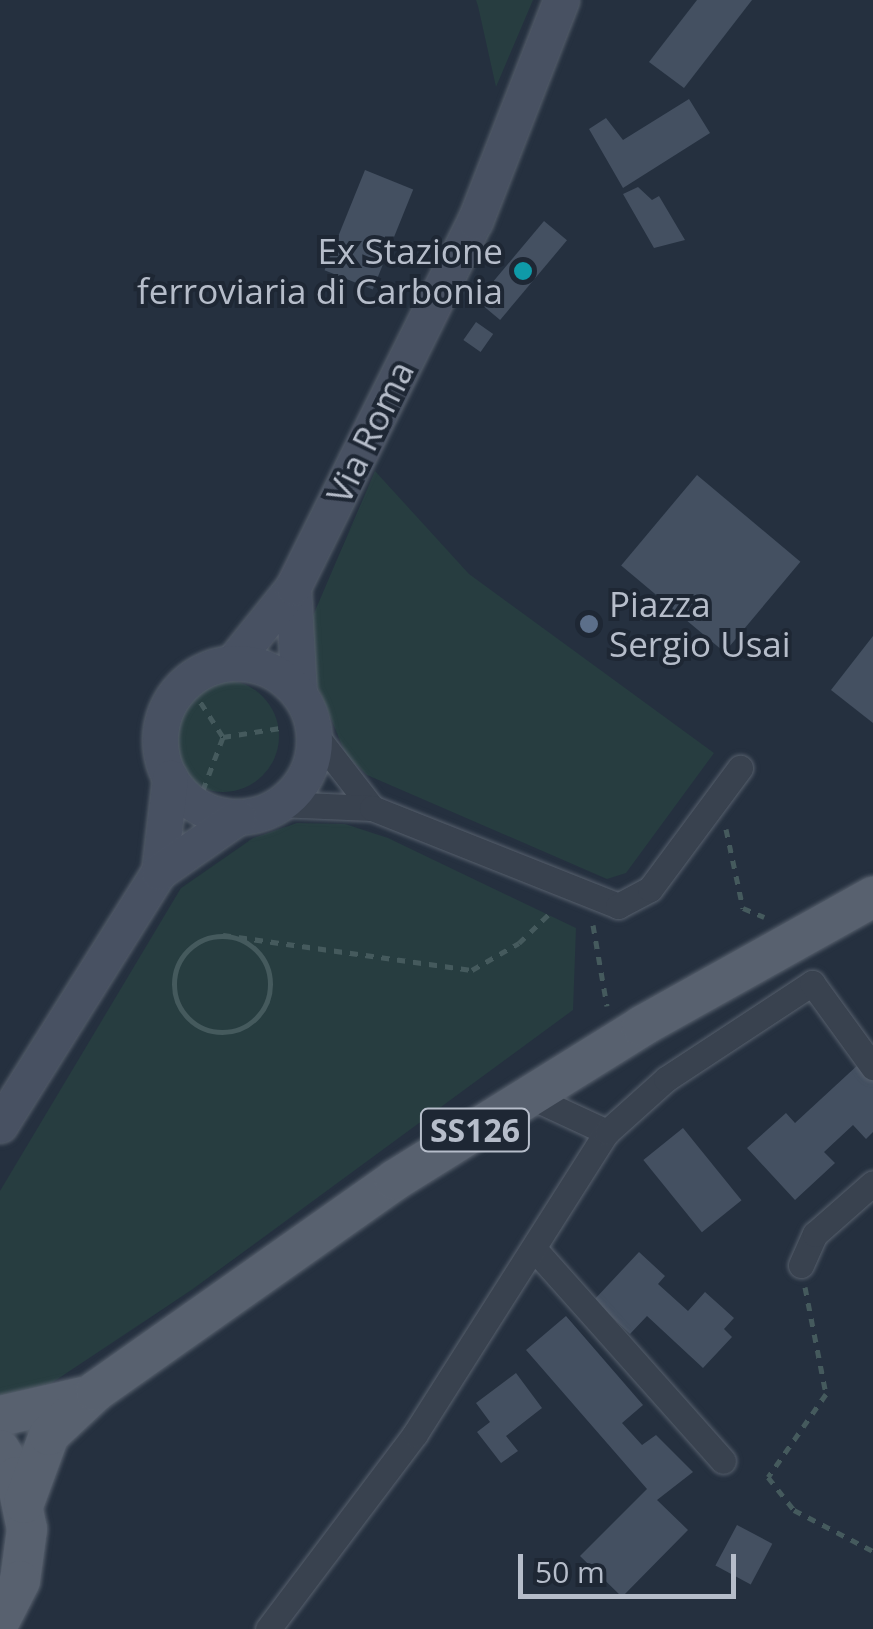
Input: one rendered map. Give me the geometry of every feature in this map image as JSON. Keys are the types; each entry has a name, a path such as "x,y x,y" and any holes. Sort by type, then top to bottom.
{"main road":[{"name":"Via Roma","path":"233,662 293,587 475,221 562,0"},
{"path":"0,1125 159,872 238,817 280,804 306,773 297,730 300,694 293,587"},
{"path":"159,872 170,778 160,745 174,695 200,672 233,662 281,676 300,694"},
{"path":"170,778 192,802 238,817"},
{"name":"SS126","path":"24,1503 49,1436 96,1391 394,1180 529,1096 873,898"},
{"name":"SS126","path":"0,1416 64,1406 96,1391"},
{"name":"SS126","path":"0,1450 24,1503 26,1556 0,1620"}],"street":[{"path":"297,730 372,808"},
{"path":"280,804 372,808 618,906 650,889 740,768"},
{"path":"268,1629 415,1434 536,1251 606,1132 666,1078 812,983 873,1067"},
{"path":"529,1096 606,1132"},
{"path":"800,1265 804,1247 873,1183"},
{"path":"536,1251 723,1461"}],"path":[{"path":"192,689 224,736"},
{"path":"224,736 297,730"},
{"path":"204,790 224,736"},
{"path":"725,824 742,908 772,921 792,942"},
{"path":"223,935 254,947 270,975 258,1017 231,1032 188,1018 174,990 175,974 192,946 223,935 472,970 519,943 551,912"},
{"path":"593,924 607,1006"},
{"path":"800,1265 826,1394 768,1477 794,1510 873,1551"}],"green space":[{"path":"476,0 533,0 496,87 478,6"},
{"path":"375,471 469,574 714,753 626,873 607,879 367,775 346,755 315,680 309,625"},
{"path":"223,680 245,684 263,696 275,714 279,736 275,758 263,776 245,788 223,792 201,788 183,776 171,758 167,736 171,714 183,696 201,684"},
{"path":"297,823 345,824 388,838 576,928 573,1010 193,1289 32,1396 0,1401 0,1191 181,888 253,838"}],"building":[{"path":"697,0 752,0 684,88 649,62"},
{"path":"689,99 710,133 623,188 589,129 606,118 623,140"},
{"path":"365,170 413,189 373,290 325,270"},
{"path":"638,187 652,200 659,196 685,240 654,248 623,194"},
{"name":"Ex Stazione ferroviaria di Carbonia","path":"544,221 567,240 500,320 477,301"},
{"name":"Ex Stazione ferroviaria di Carbonia","path":"476,322 493,334 481,352 463,340"},
{"path":"697,475 800,562 725,652 621,565"},
{"path":"873,636 873,723 831,690"},
{"path":"860,1063 873,1077 873,1132 866,1139 853,1125 824,1152 835,1163 795,1200 747,1148 786,1113 795,1123"},
{"path":"683,1128 742,1200 702,1232 643,1160"},
{"path":"639,1252 665,1276 658,1284 688,1311 705,1292 734,1318 724,1329 732,1337 703,1368 647,1316 630,1334 594,1300"},
{"path":"566,1316 643,1405 622,1423 642,1445 656,1435 693,1472 657,1500 688,1530 622,1597 580,1556 647,1489 526,1350"},
{"path":"516,1373 542,1408 506,1436 518,1451 501,1463 477,1432 490,1422 476,1403"},
{"path":"737,1525 772,1544 751,1584 715,1566"}],"place":[{"name":"Ex Stazione ferroviaria di Carbonia","path":"523,271"},
{"name":"Piazza Sergio Usai","path":"589,624"}]}
